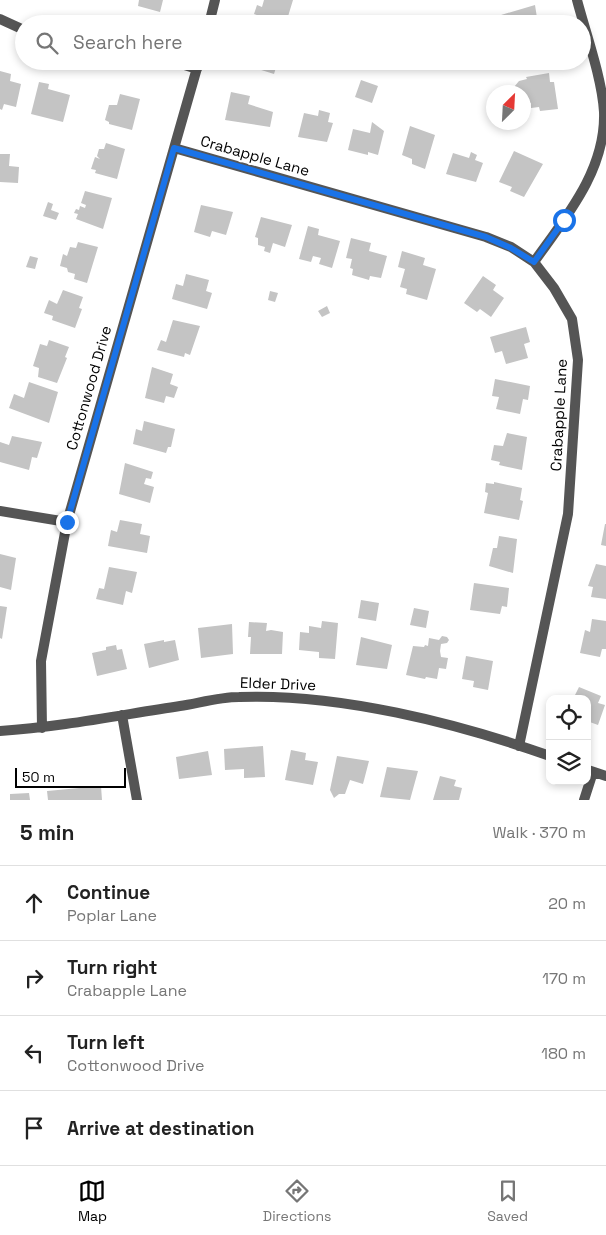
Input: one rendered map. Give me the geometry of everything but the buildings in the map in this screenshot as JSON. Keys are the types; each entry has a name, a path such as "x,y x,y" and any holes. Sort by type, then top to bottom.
{"street":[{"path":"211,15 215,0"},
{"path":"577,0 581,15"},
{"path":"0,19 15,26"},
{"path":"534,262 586,184 601,148 604,112 591,54"},
{"name":"Cottonwood Drive","path":"42,728 41,661 67,522 197,70"},
{"name":"Crabapple Lane","path":"174,148 486,237 511,248 534,262 554,288 572,319 578,360 568,514 519,746"},
{"path":"0,511 67,522"},
{"name":"Elder Drive","path":"0,731 42,728 239,697 326,701 421,719 546,755"},
{"path":"122,714 138,800"},
{"path":"591,771 606,776"},
{"path":"584,800 587,785"}],"route":[{"path":"67,522 174,148 486,237 511,248 534,262 564,220"}]}
